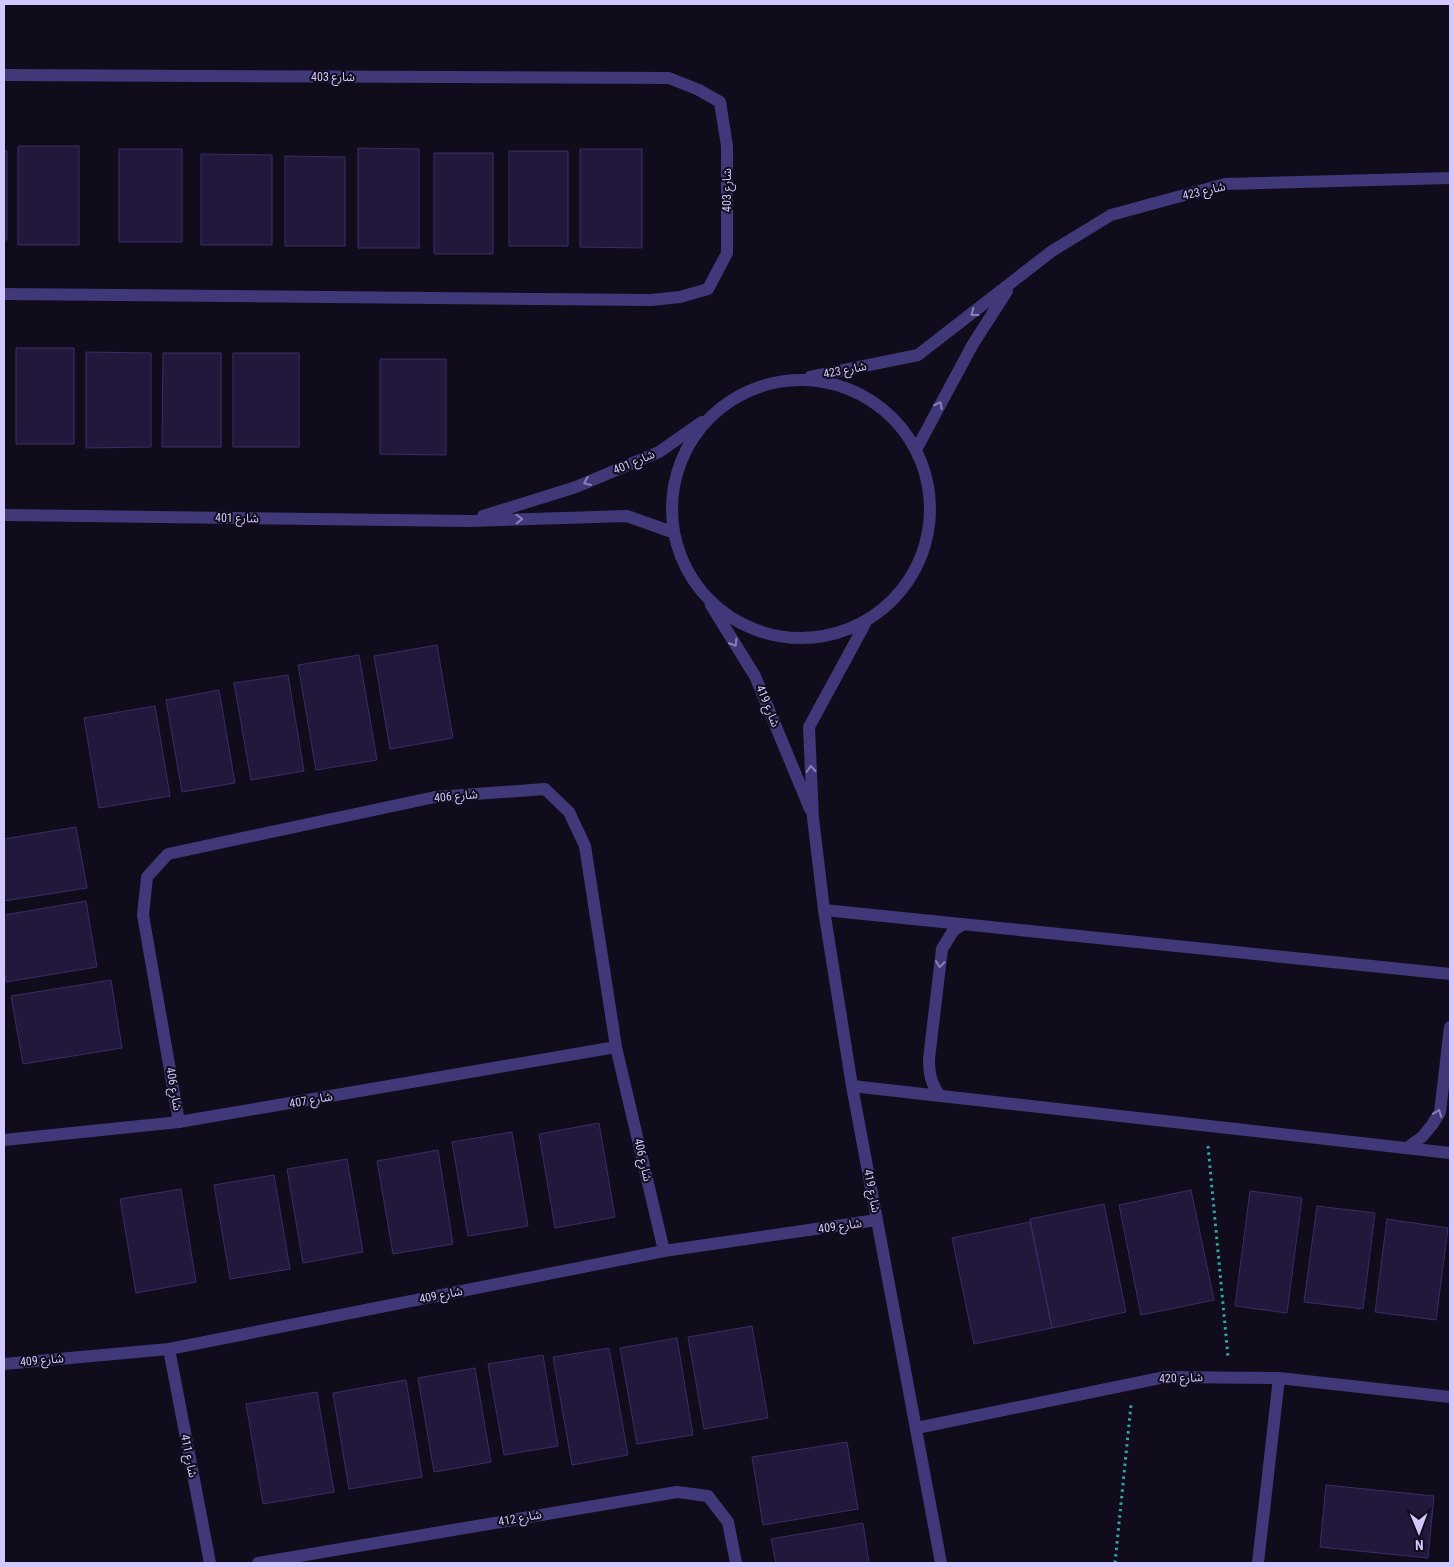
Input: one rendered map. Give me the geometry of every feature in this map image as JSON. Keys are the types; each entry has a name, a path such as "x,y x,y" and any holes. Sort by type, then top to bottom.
{"street":[{"name":"شارع 403","path":"4,75 669,78 699,90 720,102 727,146 727,253 708,289 680,297 651,300 4,294"},
{"name":"شارع 423","path":"706,419 750,388 918,355 1052,251 1111,215 1225,184 1450,178"},
{"name":"شارع 423","path":"917,448 973,344 1012,282"},
{"path":"709,602 758,633 817,639 865,624 904,591 927,546 932,496 917,448 889,412 849,387 803,378"},
{"path":"672,532 676,471 706,419"},
{"name":"شارع 401","path":"470,521 576,487 659,452 706,419"},
{"name":"شارع 401","path":"4,515 470,521 627,516 672,532"},
{"name":"شارع 419","path":"672,532 685,570 709,602 755,676 814,818"},
{"name":"شارع 419","path":"865,624 808,727 814,818 824,910 852,1086 941,1563"},
{"name":"شارع 406","path":"179,1122 143,915 148,877 168,854 435,797 545,789 569,812 585,846 616,1047 664,1251"},
{"path":"824,910 1448,976"},
{"path":"940,1096 933,1087 929,1059 942,949 953,932 963,924"},
{"path":"1406,1148 1422,1137 1440,1112 1450,1027"},
{"name":"شارع 407","path":"4,1140 179,1122 616,1047"},
{"path":"852,1086 1450,1153"},
{"name":"شارع 409","path":"4,1364 169,1348 664,1251 877,1220"},
{"name":"شارع 411","path":"169,1348 210,1563"},
{"name":"شارع 420","path":"917,1428 1165,1377 1279,1378 1450,1397"},
{"path":"1258,1563 1279,1378"},
{"name":"شارع 412","path":"258,1563 677,1492 708,1496 728,1522 736,1563"}],"path":[{"path":"1206,1126 1230,1377"},
{"path":"1115,1563 1133,1383"}],"building":[{"path":"18,146 79,146 79,245 18,245"},
{"path":"358,148 419,149 419,248 358,248"},
{"path":"119,149 182,149 182,242 119,242"},
{"path":"580,149 642,149 642,248 580,247"},
{"path":"4,151 7,151 7,240 4,240"},
{"path":"509,151 568,151 568,246 509,246"},
{"path":"434,153 493,153 493,254 434,254"},
{"path":"201,154 272,155 272,245 201,245"},
{"path":"285,156 345,157 345,246 285,246"},
{"path":"16,348 74,348 74,444 16,444"},
{"path":"86,352 151,353 151,447 86,448"},
{"path":"163,353 221,353 221,447 162,447"},
{"path":"233,353 299,353 299,447 233,447"},
{"path":"380,359 446,359 446,455 380,454"},
{"path":"437,645 453,738 390,749 374,656"},
{"path":"359,655 377,760 316,770 298,665"},
{"path":"288,675 304,771 251,780 234,683"},
{"path":"219,690 235,783 182,792 166,700"},
{"path":"155,706 170,796 99,808 84,718"},
{"path":"76,827 87,888 4,901 4,839"},
{"path":"86,901 97,967 6,982 4,968 4,915"},
{"path":"111,980 122,1048 23,1064 11,996"},
{"path":"599,1123 615,1217 555,1228 539,1134"},
{"path":"512,1132 528,1226 468,1236 452,1142"},
{"path":"438,1150 453,1244 393,1254 377,1161"},
{"path":"347,1159 363,1252 303,1263 287,1169"},
{"path":"274,1175 290,1269 230,1279 214,1185"},
{"path":"181,1189 196,1282 136,1293 120,1199"},
{"path":"1191,1190 1214,1300 1141,1315 1119,1205"},
{"path":"1250,1191 1302,1198 1287,1313 1235,1306"},
{"path":"1104,1204 1126,1312 1052,1328 1030,1219"},
{"path":"1317,1206 1375,1213 1363,1309 1304,1302"},
{"path":"1387,1219 1448,1228 1436,1320 1375,1312"},
{"path":"1030,1222 1052,1328 974,1344 952,1238"},
{"path":"752,1326 768,1418 704,1429 688,1337"},
{"path":"677,1338 693,1435 637,1444 620,1348"},
{"path":"609,1348 628,1455 572,1465 553,1357"},
{"path":"543,1355 558,1446 504,1455 488,1364"},
{"path":"475,1368 491,1462 434,1472 418,1378"},
{"path":"406,1380 422,1477 349,1489 333,1393"},
{"path":"317,1392 334,1492 263,1504 246,1404"},
{"path":"847,1442 858,1509 763,1525 752,1457"},
{"path":"1326,1485 1434,1496 1428,1558 1320,1547"},
{"path":"863,1523 869,1563 776,1563 771,1539"}]}
